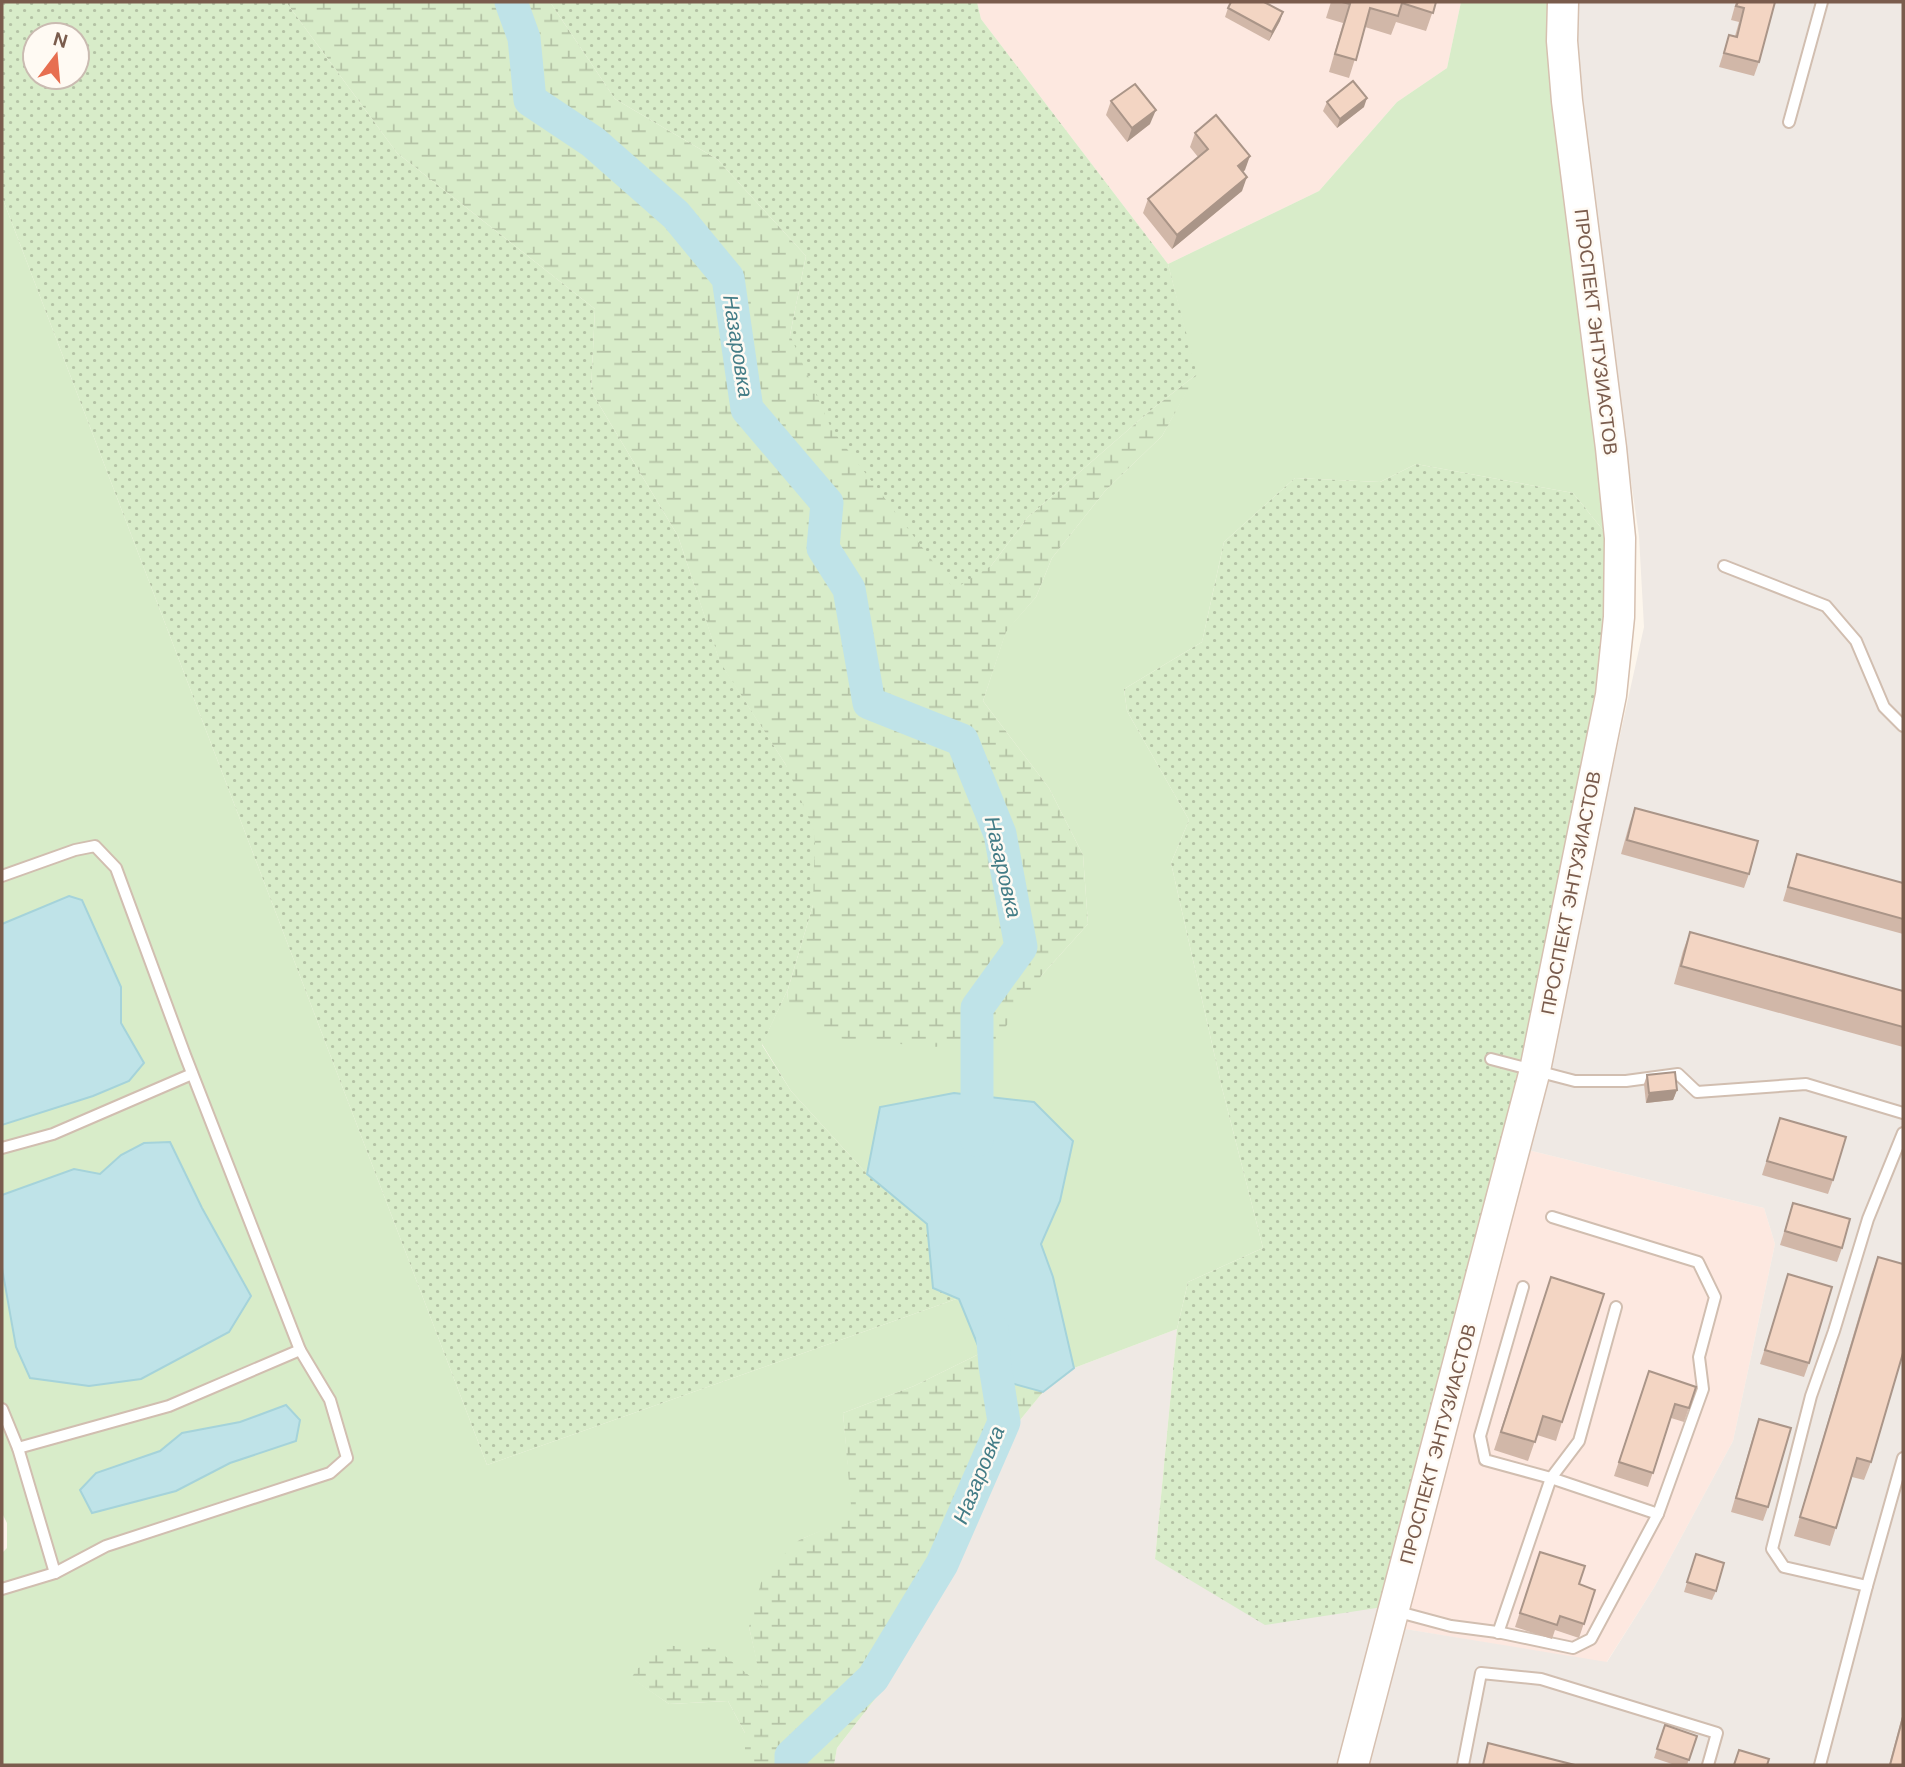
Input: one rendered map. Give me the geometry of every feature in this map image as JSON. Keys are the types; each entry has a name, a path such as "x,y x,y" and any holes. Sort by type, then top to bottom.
{"street":[{"name":"ПРОСПЕКТ ЭНТУЗИАСТОВ","path":"1353,1765 1535,1070 1611,695 1619,617 1619,525 1567,101 1562,41 1563,2"}],"lane":[{"path":"1789,122 1822,2"},
{"path":"1724,566 1826,606 1856,641 1884,707 1903,726"},
{"path":"2,876 94,846 116,868 192,1074 300,1350 330,1400 347,1458 330,1473 106,1546 55,1573 2,1589"},
{"path":"1491,1059 1574,1081 1626,1081 1678,1074 1697,1092 1806,1084 1903,1113"},
{"path":"2,1148 53,1134 192,1074"},
{"path":"1867,1586 1784,1567 1772,1549 1811,1396 1868,1219 1903,1133"},
{"path":"1395,1611 1451,1626 1573,1648 1591,1639 1658,1514 1703,1389 1699,1357 1715,1297 1698,1262 1552,1217"},
{"path":"1523,1287 1480,1436 1485,1461 1551,1478 1658,1514"},
{"path":"1498,1633 1551,1478 1579,1441 1616,1307"},
{"path":"18,1448 169,1406 300,1350"},
{"path":"2,1409 18,1448 55,1573"},
{"path":"1820,1765 1903,1458"},
{"path":"1463,1765 1481,1673 1541,1679 1717,1733 1708,1765"}],"shaded area":[{"path":"977,2 1461,2 1447,68 1397,102 1319,191 1168,264 981,19"},
{"path":"1570,2 1903,2 1903,1765 1364,1765 1399,1628 1607,1662 1655,1586 1733,1441 1775,1244 1764,1208 1528,1150 1644,627 1639,536 1576,100"},
{"path":"1528,1150 1764,1208 1775,1244 1733,1441 1655,1586 1606,1663 1399,1628"},
{"path":"1177,1329 1155,1559 1383,1607 1340,1765 834,1765 837,1748 882,1690 913,1634 954,1573 1016,1425 1043,1392 1074,1368"}],"green space":[{"path":"2,2 286,2 397,153 595,309 591,391 678,536 720,662 786,765 815,833 813,905 788,989 762,1045 791,1091 867,1174 927,1224 933,1288 959,1298 487,1465 2,197"},
{"path":"286,2 550,2 615,99 717,159 806,256 790,335 991,566 1028,517 1151,410 1197,374 1162,436 1105,491 1052,558 1036,597 1006,632 983,701 1049,788 1083,855 1088,924 1041,976 995,1042 933,1047 823,1037 787,1000 813,905 786,765 720,663 678,536 591,391 595,309 397,153"},
{"path":"550,2 977,2 981,19 1168,264 1197,374 1151,410 1028,517 991,566 954,589 831,428 790,335 806,256 717,159 615,99"},
{"path":"1461,2 1551,2 1611,540 1573,493 1416,464 1380,482 1295,478 1224,542 1202,642 1124,689 1127,711 1189,820 1171,863 1222,1088 1263,1248 1188,1282 1177,1329 1074,1368 1053,1277 1041,1244 1060,1201 1073,1141 1034,1102 954,1093 881,1107 867,1174 791,1091 762,1044 788,989 787,1000 1041,976 1088,924 1083,855 1049,788 983,701 1006,631 1036,597 1052,558 1105,491 1162,436 1196,374 1168,264 1319,191 1397,102 1447,68"},
{"path":"2,197 487,1465 959,1298 981,1353 914,1386 843,1413 853,1518 799,1540 749,1627 763,1687 632,1678 669,1704 728,1701 745,1733 745,1765 2,1765 2,1553 7,1548 7,1523 2,1513 2,1268 16,1347 30,1378 89,1386 141,1379 229,1332 251,1295 202,1208 170,1142 121,1155 100,1174 74,1169 2,1195 2,1125 93,1096 129,1081 144,1063 121,1023 121,987 69,896 2,924","holes":["286,1405 296,1441 230,1463 176,1491 96,1473 160,1451 182,1433 240,1422"]},
{"path":"1416,464 1573,493 1611,540 1599,696 1524,1073 1383,1607 1265,1625 1155,1559 1177,1329 1188,1282 1263,1248 1222,1088 1171,863 1189,820 1127,711 1124,689 1202,642 1224,542 1295,478 1380,482"},
{"path":"981,1353 1000,1380 1043,1392 1016,1425 954,1573 913,1634 882,1690 837,1748 834,1765 745,1765 745,1733 728,1701 669,1704 631,1678 655,1645 715,1648 762,1686 749,1627 763,1575 799,1540 852,1517 843,1413 914,1386"}],"water":[{"path":"69,896 82,900 121,987 121,1023 144,1063 129,1081 93,1096 2,1125 2,924"},
{"path":"954,1093 1034,1102 1073,1141 1060,1201 1041,1244 1053,1277 1074,1368 1043,1392 1000,1380 981,1353 959,1299 933,1288 927,1224 867,1174 880,1107"},
{"path":"170,1142 202,1208 251,1296 229,1332 141,1379 89,1386 30,1378 16,1347 2,1268 2,1195 74,1169 100,1174 121,1155 144,1143"},
{"path":"286,1405 300,1420 296,1441 230,1463 176,1491 92,1513 80,1490 96,1473 160,1451 182,1433 240,1422"}],"building":[{"path":"1231,2 1264,2 1283,12 1272,32 1228,8"},
{"path":"1342,2 1436,2 1433,13 1402,3 1398,16 1370,8 1356,60 1335,54 1350,4"},
{"path":"1738,2 1775,2 1759,62 1724,53 1729,35 1737,37 1744,8 1736,6"},
{"path":"1353,81 1367,98 1340,119 1327,102"},
{"path":"1135,84 1156,110 1132,128 1111,101"},
{"path":"1216,115 1250,156 1238,166 1247,177 1177,235 1148,199 1208,149 1195,133"},
{"path":"1635,808 1758,841 1749,874 1627,840"},
{"path":"1797,854 1903,883 1903,919 1788,887"},
{"path":"1690,932 1903,991 1903,1027 1681,966"},
{"path":"1675,1072 1677,1090 1649,1093 1647,1075"},
{"path":"1780,1118 1846,1137 1833,1180 1767,1161"},
{"path":"1793,1203 1850,1219 1842,1248 1785,1231"},
{"path":"1878,1257 1903,1264 1903,1353 1871,1462 1857,1458 1836,1528 1800,1517"},
{"path":"1788,1274 1832,1287 1809,1363 1765,1350"},
{"path":"1551,1277 1604,1294 1562,1422 1543,1416 1535,1442 1501,1432"},
{"path":"1649,1371 1696,1387 1689,1408 1675,1404 1653,1473 1619,1462"},
{"path":"1759,1419 1791,1428 1768,1507 1736,1498"},
{"path":"1540,1552 1585,1566 1579,1584 1595,1590 1584,1624 1560,1616 1557,1625 1520,1613"},
{"path":"1696,1554 1724,1563 1716,1591 1687,1582"},
{"path":"1903,1717 1903,1765 1890,1765"},
{"path":"1665,1725 1697,1736 1689,1760 1657,1749"},
{"path":"1488,1743 1575,1765 1483,1765"},
{"path":"1739,1750 1769,1759 1767,1765 1734,1765"}],"waterway":[{"name":"Назаровка","path":"511,2 524,38 530,100 593,142 676,215 728,278 747,409 827,503 823,548 849,589 869,703 962,740 1000,834 1021,947 977,1008 977,1140"},
{"name":"Назаровка","path":"791,1765 791,1756 873,1678 942,1564 1004,1422 992,1329"}]}
